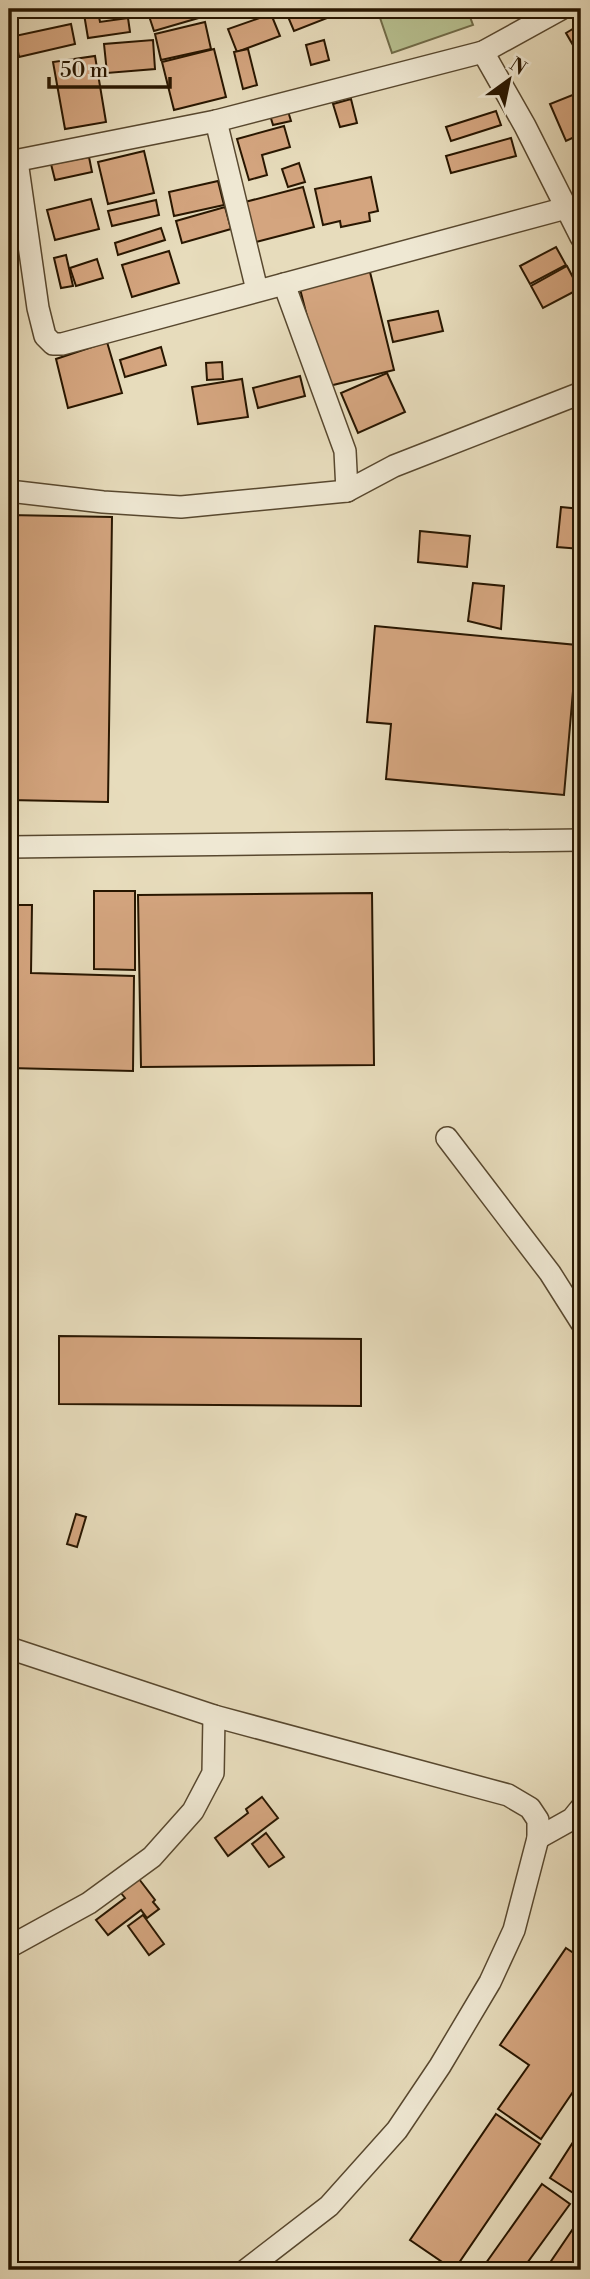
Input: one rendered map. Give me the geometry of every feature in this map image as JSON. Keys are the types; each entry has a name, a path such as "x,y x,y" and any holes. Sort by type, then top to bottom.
{"street":[{"path":"561,9 483,52 216,121 13,162 38,308 45,335 53,344 62,344 566,208"},
{"path":"483,52 525,126 581,237"},
{"path":"216,121 257,290"},
{"path":"284,284 345,451 347,491"},
{"path":"9,491 103,502 181,507 347,491 394,466 581,393"},
{"path":"9,847 581,840"},
{"path":"447,1138 550,1273 581,1322"},
{"path":"9,1648 214,1716 508,1796 530,1808 538,1820 538,1838 514,1930 490,1982 440,2066 397,2130 329,2206 246,2270"},
{"path":"9,1947 89,1903 152,1857 193,1811 213,1773 214,1716"},
{"path":"538,1838 572,1819 581,1808"}],"green space":[{"path":"377,9 467,9 473,25 392,53"}],"building":[{"path":"174,9 200,9 202,17 154,31 149,16"},
{"path":"296,9 345,11 294,31 286,12"},
{"path":"98,12 100,22 128,18 130,32 88,38 84,14"},
{"path":"271,14 280,36 237,52 228,29"},
{"path":"205,22 211,49 161,60 155,34"},
{"path":"71,24 75,44 19,57 15,36"},
{"path":"581,24 581,59 566,33"},
{"path":"153,40 155,69 107,73 104,44"},
{"path":"324,40 329,60 311,65 306,45"},
{"path":"214,49 226,97 174,110 162,62"},
{"path":"248,49 257,85 243,89 234,52"},
{"path":"95,56 106,122 65,129 53,62"},
{"path":"575,94 581,109 581,134 566,141 550,104"},
{"path":"351,99 357,123 340,127 333,104"},
{"path":"288,111 291,121 273,125 270,115"},
{"path":"496,111 501,125 451,141 446,127"},
{"path":"284,126 290,147 262,155 267,175 249,180 237,139"},
{"path":"511,138 516,156 451,173 446,156"},
{"path":"144,151 154,193 108,204 98,162"},
{"path":"89,157 92,172 55,180 51,164"},
{"path":"299,163 305,182 288,187 282,169"},
{"path":"371,177 378,211 369,213 370,221 341,227 340,221 323,225 315,189"},
{"path":"218,181 224,205 174,216 169,192"},
{"path":"303,187 314,227 256,242 245,202"},
{"path":"91,199 99,229 55,240 47,210"},
{"path":"156,200 159,215 112,226 108,211"},
{"path":"225,207 231,229 182,243 176,221"},
{"path":"161,228 165,240 118,255 115,243"},
{"path":"556,247 566,265 530,284 520,266"},
{"path":"169,251 179,283 132,297 122,265"},
{"path":"66,255 73,286 61,288 54,258"},
{"path":"97,259 103,278 76,286 70,268"},
{"path":"567,266 579,289 543,308 531,286"},
{"path":"369,268 394,370 325,387 299,285"},
{"path":"438,311 443,331 393,342 388,321"},
{"path":"107,342 122,393 68,408 56,359"},
{"path":"161,347 166,365 125,377 120,360"},
{"path":"222,362 223,379 207,380 206,363"},
{"path":"387,373 405,412 358,433 341,393"},
{"path":"300,376 305,396 258,408 253,388"},
{"path":"242,379 248,417 198,424 192,387"},
{"path":"561,507 581,509 581,549 557,547"},
{"path":"9,515 112,517 108,802 9,800"},
{"path":"420,531 470,536 467,567 418,562"},
{"path":"473,583 504,586 501,629 468,621"},
{"path":"375,626 577,645 564,795 386,779 391,724 367,722"},
{"path":"94,891 135,891 135,970 94,969"},
{"path":"372,893 374,1065 141,1067 138,895"},
{"path":"9,905 32,905 31,973 134,976 133,1071 9,1068"},
{"path":"59,1336 361,1339 361,1406 59,1404"},
{"path":"76,1514 86,1517 77,1547 67,1544"},
{"path":"262,1797 278,1818 228,1856 215,1838 248,1813 246,1809"},
{"path":"266,1833 284,1857 269,1867 252,1844"},
{"path":"139,1879 159,1909 147,1918 141,1910 108,1935 96,1920 125,1898 121,1893"},
{"path":"143,1915 164,1944 149,1955 128,1926"},
{"path":"566,1948 581,1958 581,2080 541,2139 498,2109 529,2065 500,2045"},
{"path":"496,2114 540,2144 454,2270 410,2240"},
{"path":"577,2136 581,2139 581,2190 578,2196 550,2178"},
{"path":"542,2184 570,2204 522,2270 481,2270"},
{"path":"581,2217 581,2270 545,2270"}]}
